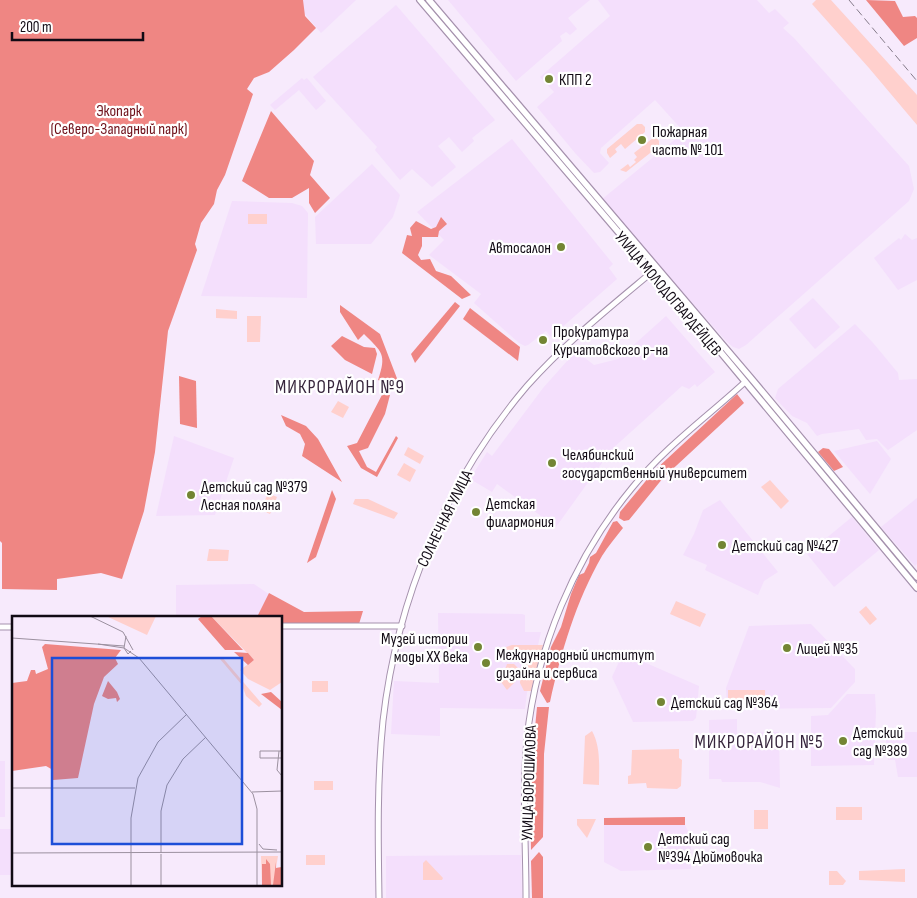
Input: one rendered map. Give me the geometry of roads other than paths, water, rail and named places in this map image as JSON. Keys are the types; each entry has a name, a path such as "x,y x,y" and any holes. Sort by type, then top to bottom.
{"main road":[{"name":"УЛИЦА МОЛОДОГВАРДЕЙЦЕВ","path":"420,0 522,115 763,398 917,588"},
{"name":"УЛИЦА МОЛОДОГВАРДЕЙЦЕВ","path":"429,0 522,115"},
{"name":"УЛИЦА МОЛОДОГВАРДЕЙЦЕВ","path":"863,519 917,577"}],"street":[{"name":"СОЛНЕЧНАЯ УЛИЦА","path":"379,898 379,774 390,679 415,580 432,535 478,452 512,405 548,364 573,340 654,270"},
{"name":"УЛИЦА ВОРОШИЛОВА","path":"526,898 525,793 529,726 541,663 567,593 590,547 632,487 679,438 747,380"},
{"path":"282,626 402,626"}],"railway":[{"path":"849,0 917,81"}],"place":[{"name":"КПП 2","path":"549,79"},
{"name":"Пожарная часть № 101","path":"642,140"},
{"name":"Автосалон","path":"561,247"},
{"name":"Прокуратура Курчатовского р-на","path":"543,340"},
{"name":"Челябинский государственный университет","path":"552,463"},
{"name":"Детский сад №379 Лесная поляна","path":"191,495"},
{"name":"Детская филармония","path":"476,512"},
{"name":"Детский сад №427","path":"722,545"},
{"name":"Музей истории моды XX века","path":"478,647"},
{"name":"Лицей №35","path":"787,648"},
{"name":"Международный институт дизайна и сервиса","path":"486,663"},
{"name":"Детский сад №364","path":"661,702"},
{"name":"Детский сад №389","path":"843,741"},
{"name":"Детский сад №394 Дюймовочка","path":"648,847"}],"district":[{"name":"МИКРОРАЙОН №9","path":"340,386"},
{"name":"МИКРОРАЙОН №5","path":"759,741"}],"park label":[{"name":"Экопарк (Северо-Западный парк)","path":"119,119"}]}
